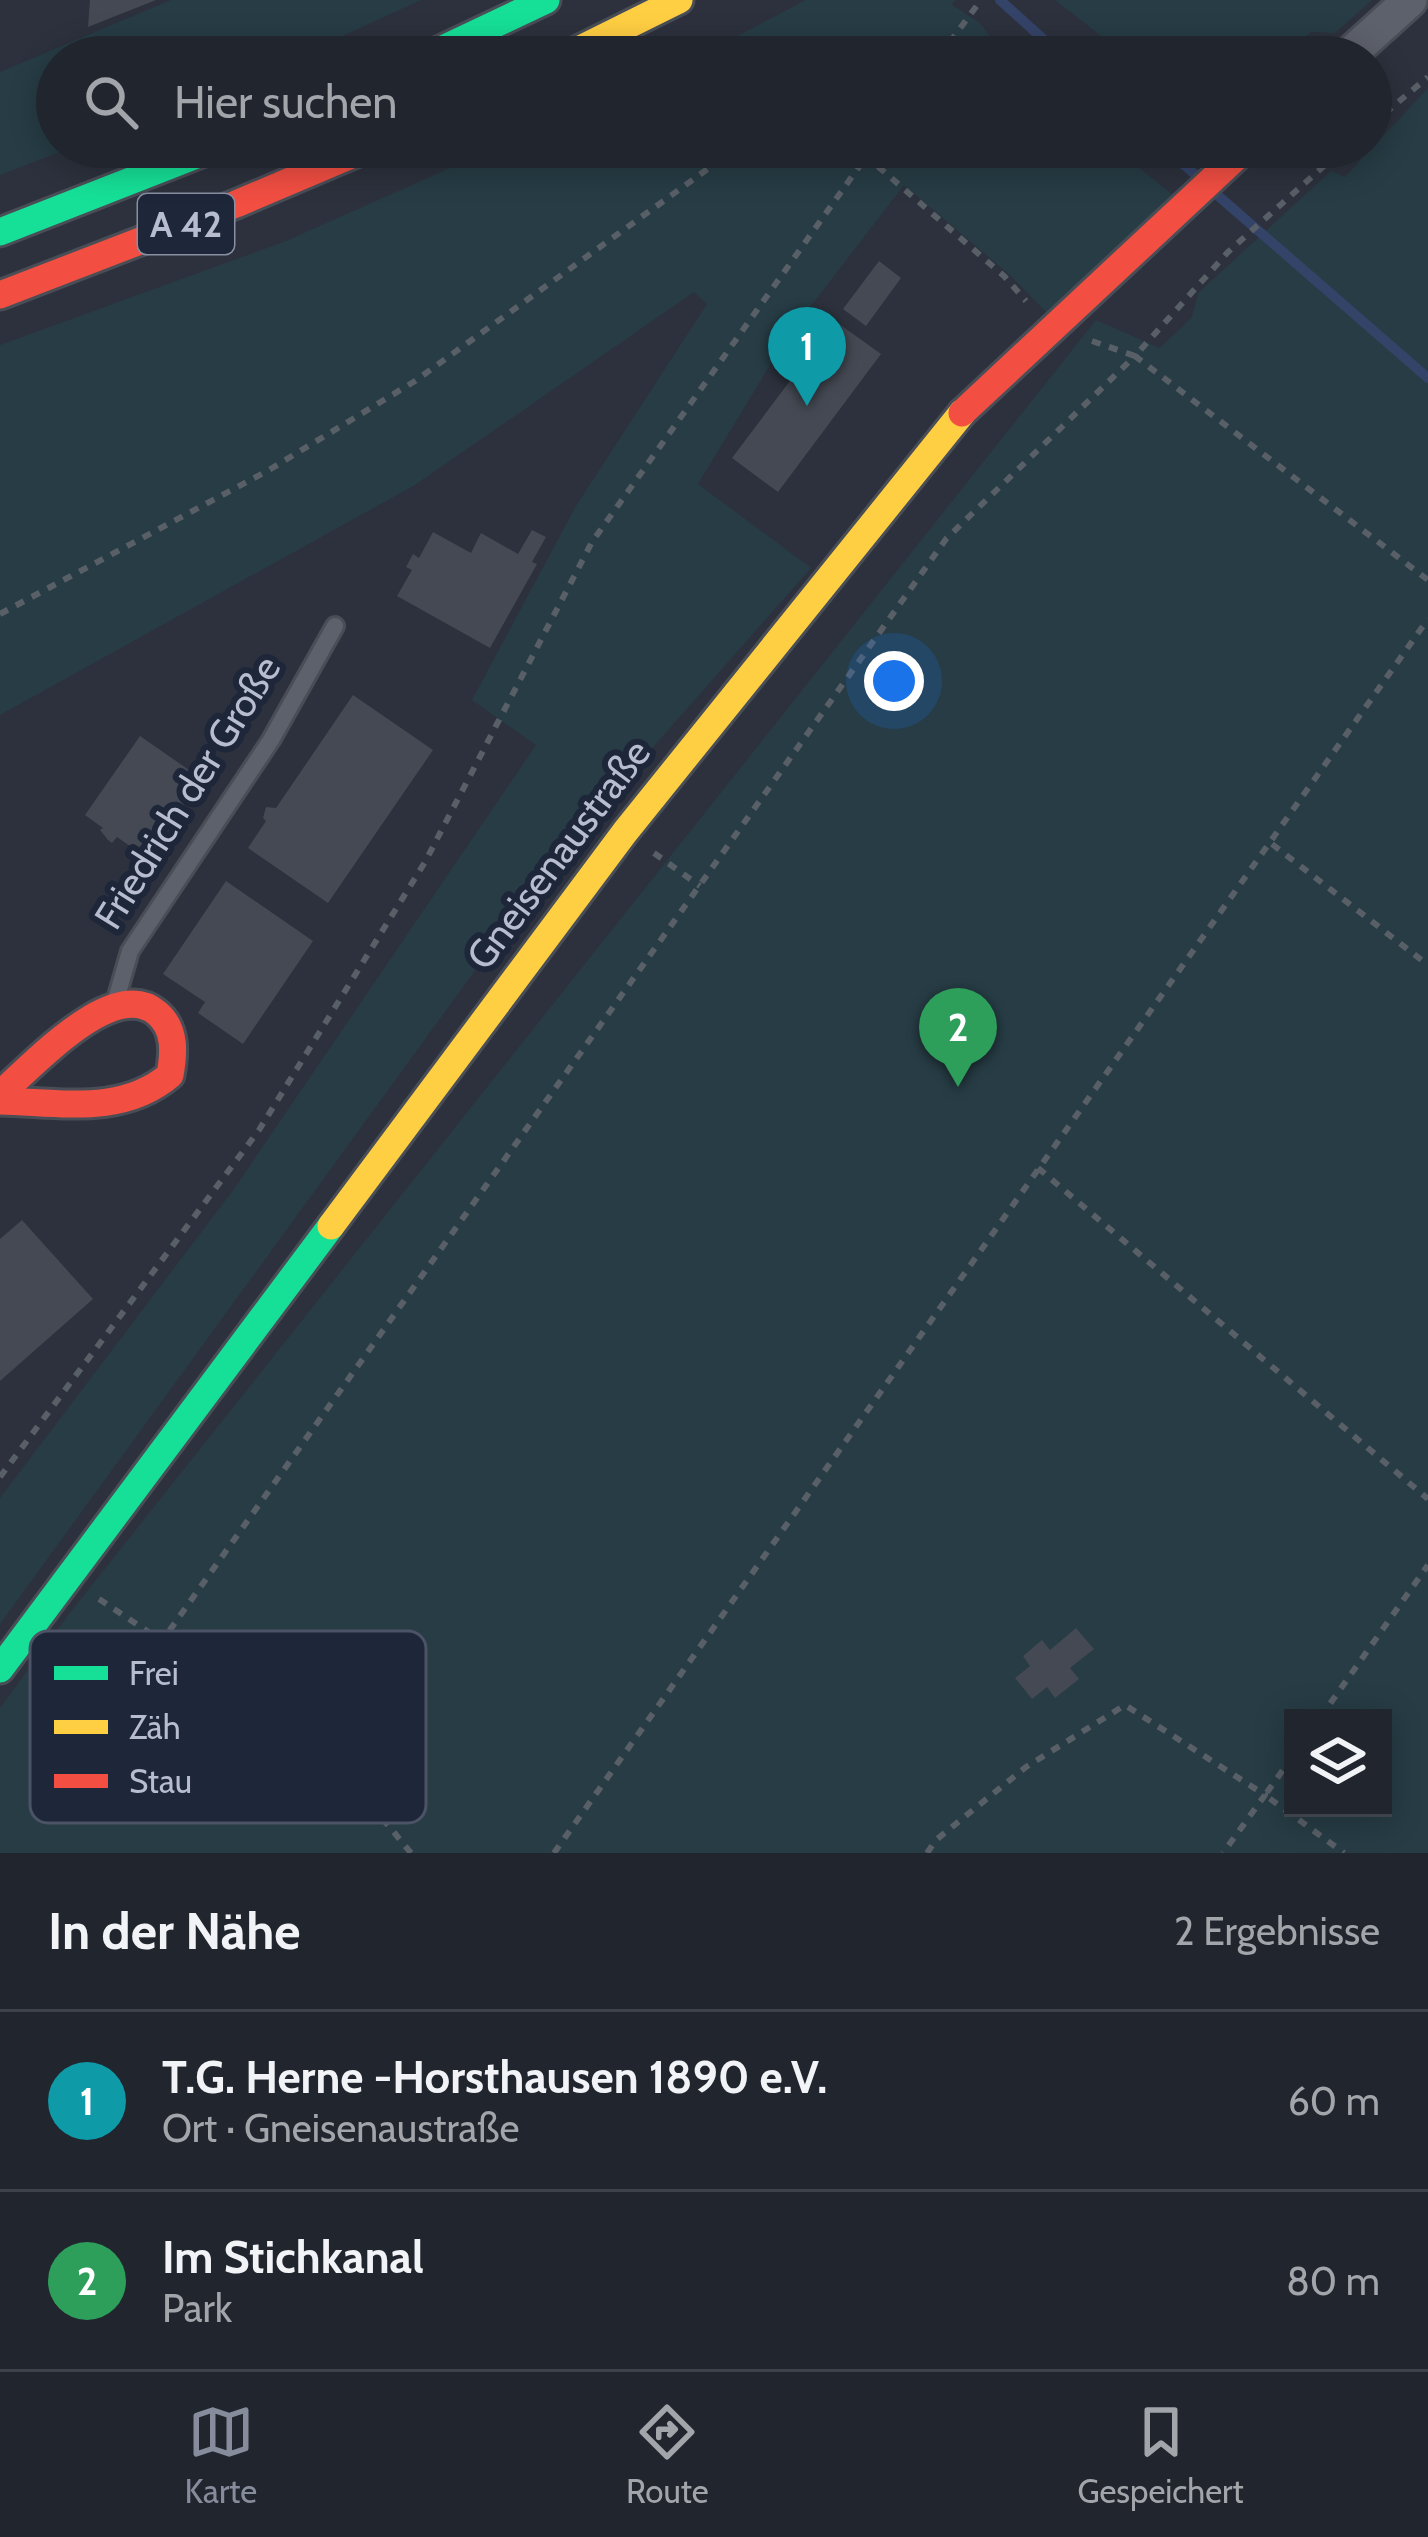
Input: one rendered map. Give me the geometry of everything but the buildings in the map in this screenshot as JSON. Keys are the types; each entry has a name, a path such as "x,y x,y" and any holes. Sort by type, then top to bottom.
{"main road":[{"path":"470,36 546,0"},
{"path":"606,36 679,0"},
{"name":"A 42","path":"0,232 163,168"},
{"name":"A 42","path":"0,295 321,168"},
{"name":"Gneisenaustraße","path":"0,1669 625,832 947,427 1223,168"},
{"path":"136,1003 154,1009 167,1022 174,1058 170,1075 144,1097 123,1103 0,1097 98,1011 136,1003"}],"street":[{"path":"1370,36 1410,0"}],"lane":[{"name":"Friedrich der Große","path":"115,1004 130,951 271,740 335,626"}],"path":[{"path":"954,36 981,0"},
{"path":"1392,107 1428,76"},
{"path":"0,614 269,470 415,381 709,168"},
{"path":"0,1477 259,1130 425,862 592,542 857,168"},
{"path":"880,168 1004,276 1055,328"},
{"path":"169,1631 946,539 1135,356 1228,252 1321,168"},
{"path":"1135,356 1428,580"},
{"path":"554,1853 1428,619"},
{"path":"625,832 700,886"},
{"path":"1271,844 1428,965"},
{"path":"1038,1168 1428,1499"},
{"path":"1326,1709 1428,1565"},
{"path":"66,1577 147,1631"},
{"path":"927,1853 936,1840 1025,1767 1125,1705 1344,1853"},
{"path":"1223,1853 1284,1769"},
{"path":"386,1823 411,1853"}],"shaded area":[{"path":"171,0 421,0 343,36 86,36"},
{"path":"806,0 955,0 952,5 980,23 990,36 737,36"},
{"path":"1055,0 1372,0 1335,33 1101,36"},
{"path":"36,57 36,161 0,175 0,72"},
{"path":"1428,88 1428,1853 0,1853 0,1708 30,1667 30,1823 426,1823 426,1631 57,1631 1096,320 1160,348 1192,317 1198,293 1331,171 1345,177 1353,168 1392,168 1392,127"},
{"path":"450,168 1140,168 1175,197 1046,312 904,185 787,337 698,484 811,568 564,848 0,1624 0,1498 234,1189 536,745 472,700 576,506 707,304 694,292 415,485 0,715 0,345 286,241"}],"waterway":[{"path":"1000,0 1040,36"},
{"path":"1188,168 1197,176"},
{"path":"1215,193 1428,378"}],"traffic: fast":[{"path":"470,36 546,0"},
{"path":"0,232 163,168"},
{"path":"0,1669 331,1226"}],"traffic: slow":[{"path":"606,36 679,0"},
{"path":"331,1226 625,832 962,413"}],"traffic: jam":[{"path":"0,295 321,168"},
{"path":"962,413 1224,168"},
{"path":"0,1094 74,1029 119,1006 139,1005 157,1013 171,1034 170,1075 131,1096 89,1104 0,1101"}],"place":[{"name":"T.G. Herne -Horsthausen 1890 e.V.","path":"807,406"},
{"name":"Im Stichkanal","path":"958,1087"}]}
